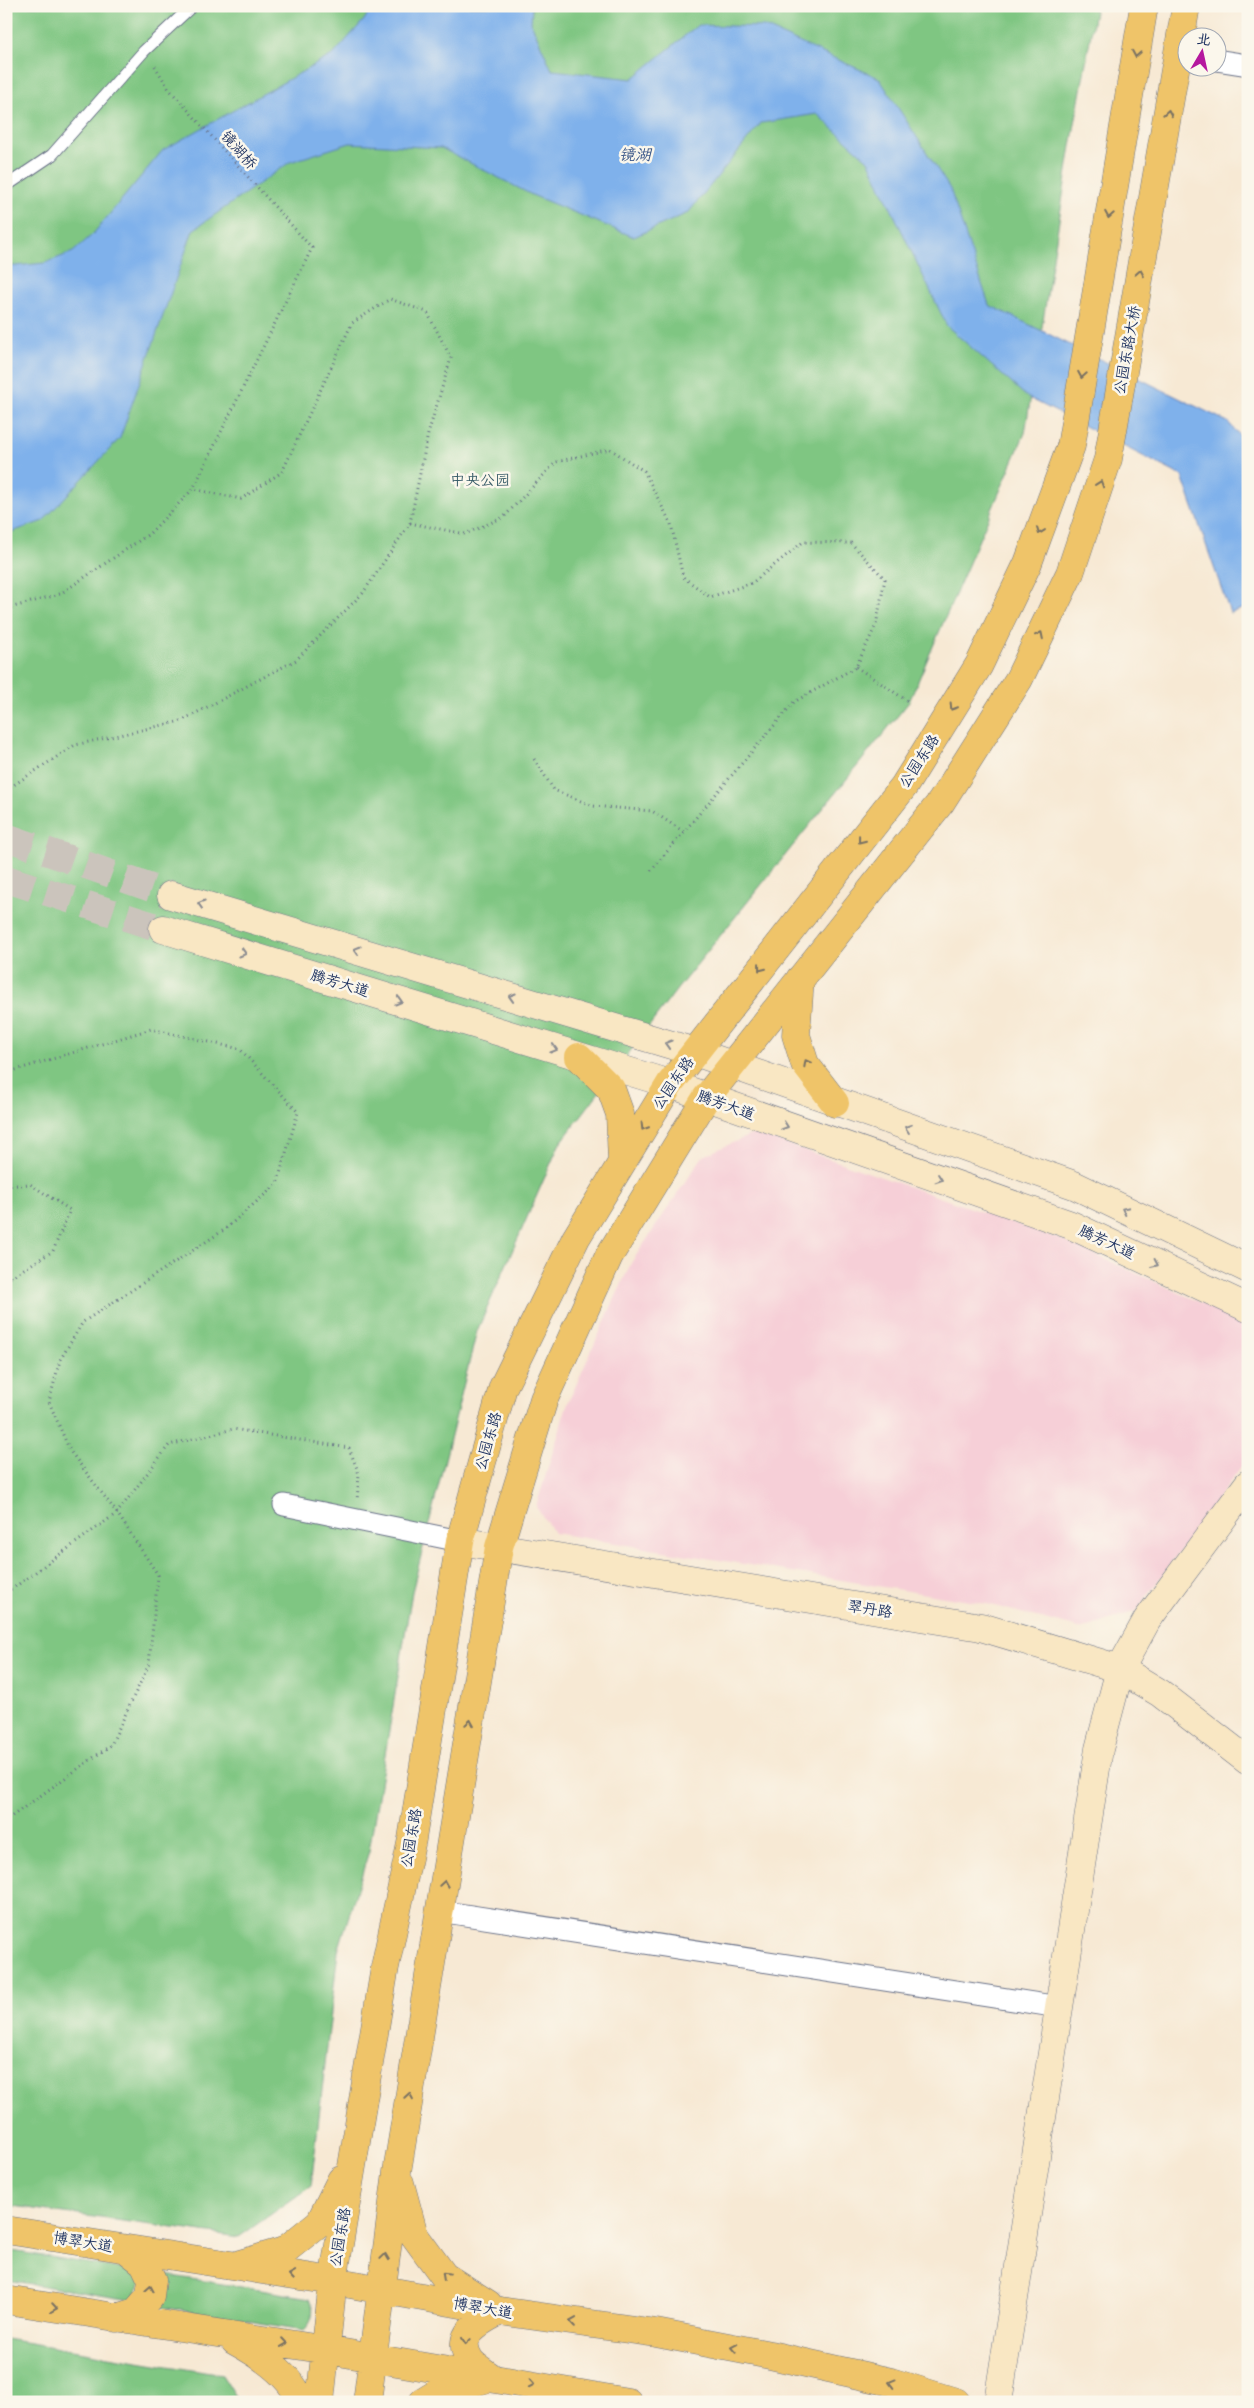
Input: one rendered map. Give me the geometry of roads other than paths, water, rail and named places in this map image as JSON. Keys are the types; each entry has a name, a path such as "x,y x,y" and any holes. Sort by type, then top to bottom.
{"main road":[{"name":"公园东路","path":"320,2402 328,2350 333,2281 385,1967 412,1839 460,1541 503,1387 576,1238 670,1084 904,786 979,665 1028,563 1070,446 1144,6"},
{"name":"公园东路大桥","path":"1184,28 1186,6"},
{"name":"公园东路大桥","path":"800,979 941,802 1019,679 1070,573 1108,458 1178,78"},
{"path":"171,895 695,1052 835,1103 1074,1185 1248,1269"},
{"name":"腾芳大道","path":"163,929 670,1084 1071,1225 1248,1308"},
{"path":"368,2402 380,2290 397,2172 499,1547 544,1399 605,1265 706,1098 800,979"},
{"path":"800,979 796,1035 805,1064 835,1103"},
{"path":"579,1057 611,1089 620,1114 622,1162"},
{"path":"998,2402 1099,1749 1120,1669 1148,1620 1248,1484"},
{"name":"翠丹路","path":"460,1541 981,1627 1120,1669 1160,1692 1248,1761"},
{"path":"233,2266 284,2251 320,2222 354,2154"},
{"path":"397,2172 414,2235 444,2276 500,2311"},
{"name":"博翠大道","path":"6,2230 333,2281 500,2311 656,2333 770,2355 891,2382 956,2402"},
{"path":"116,2318 136,2312 150,2296 152,2280 144,2263 126,2249"},
{"path":"6,2300 374,2357 491,2377 584,2397 628,2402"},
{"path":"491,2377 470,2361 465,2348 467,2333 477,2322 500,2311"},
{"path":"223,2334 267,2359 298,2393 300,2402"},
{"path":"423,2402 436,2394 491,2377"}],"street":[{"path":"1226,62 1248,65"},
{"path":"284,1505 460,1541"},
{"path":"439,1910 1059,2007"}],"lane":[{"path":"6,186 52,155 144,51 192,6"}],"water":[{"name":"镜湖","path":"373,6 532,6 531,23 552,70 632,79 698,25 764,27 879,78 950,189 989,305 1228,422 1248,445 1248,607 1230,613 1182,476 1027,397 947,326 868,160 817,114 761,123 688,213 634,237 532,195 441,148 350,143 290,162 193,230 120,438 43,521 6,534 6,267 45,263 73,252 93,234 163,150 334,54 364,20"}],"tunnel":[{"path":"6,837 171,895"},
{"path":"6,879 163,929"}],"park label":[{"name":"中央公园","path":"480,480"}]}
